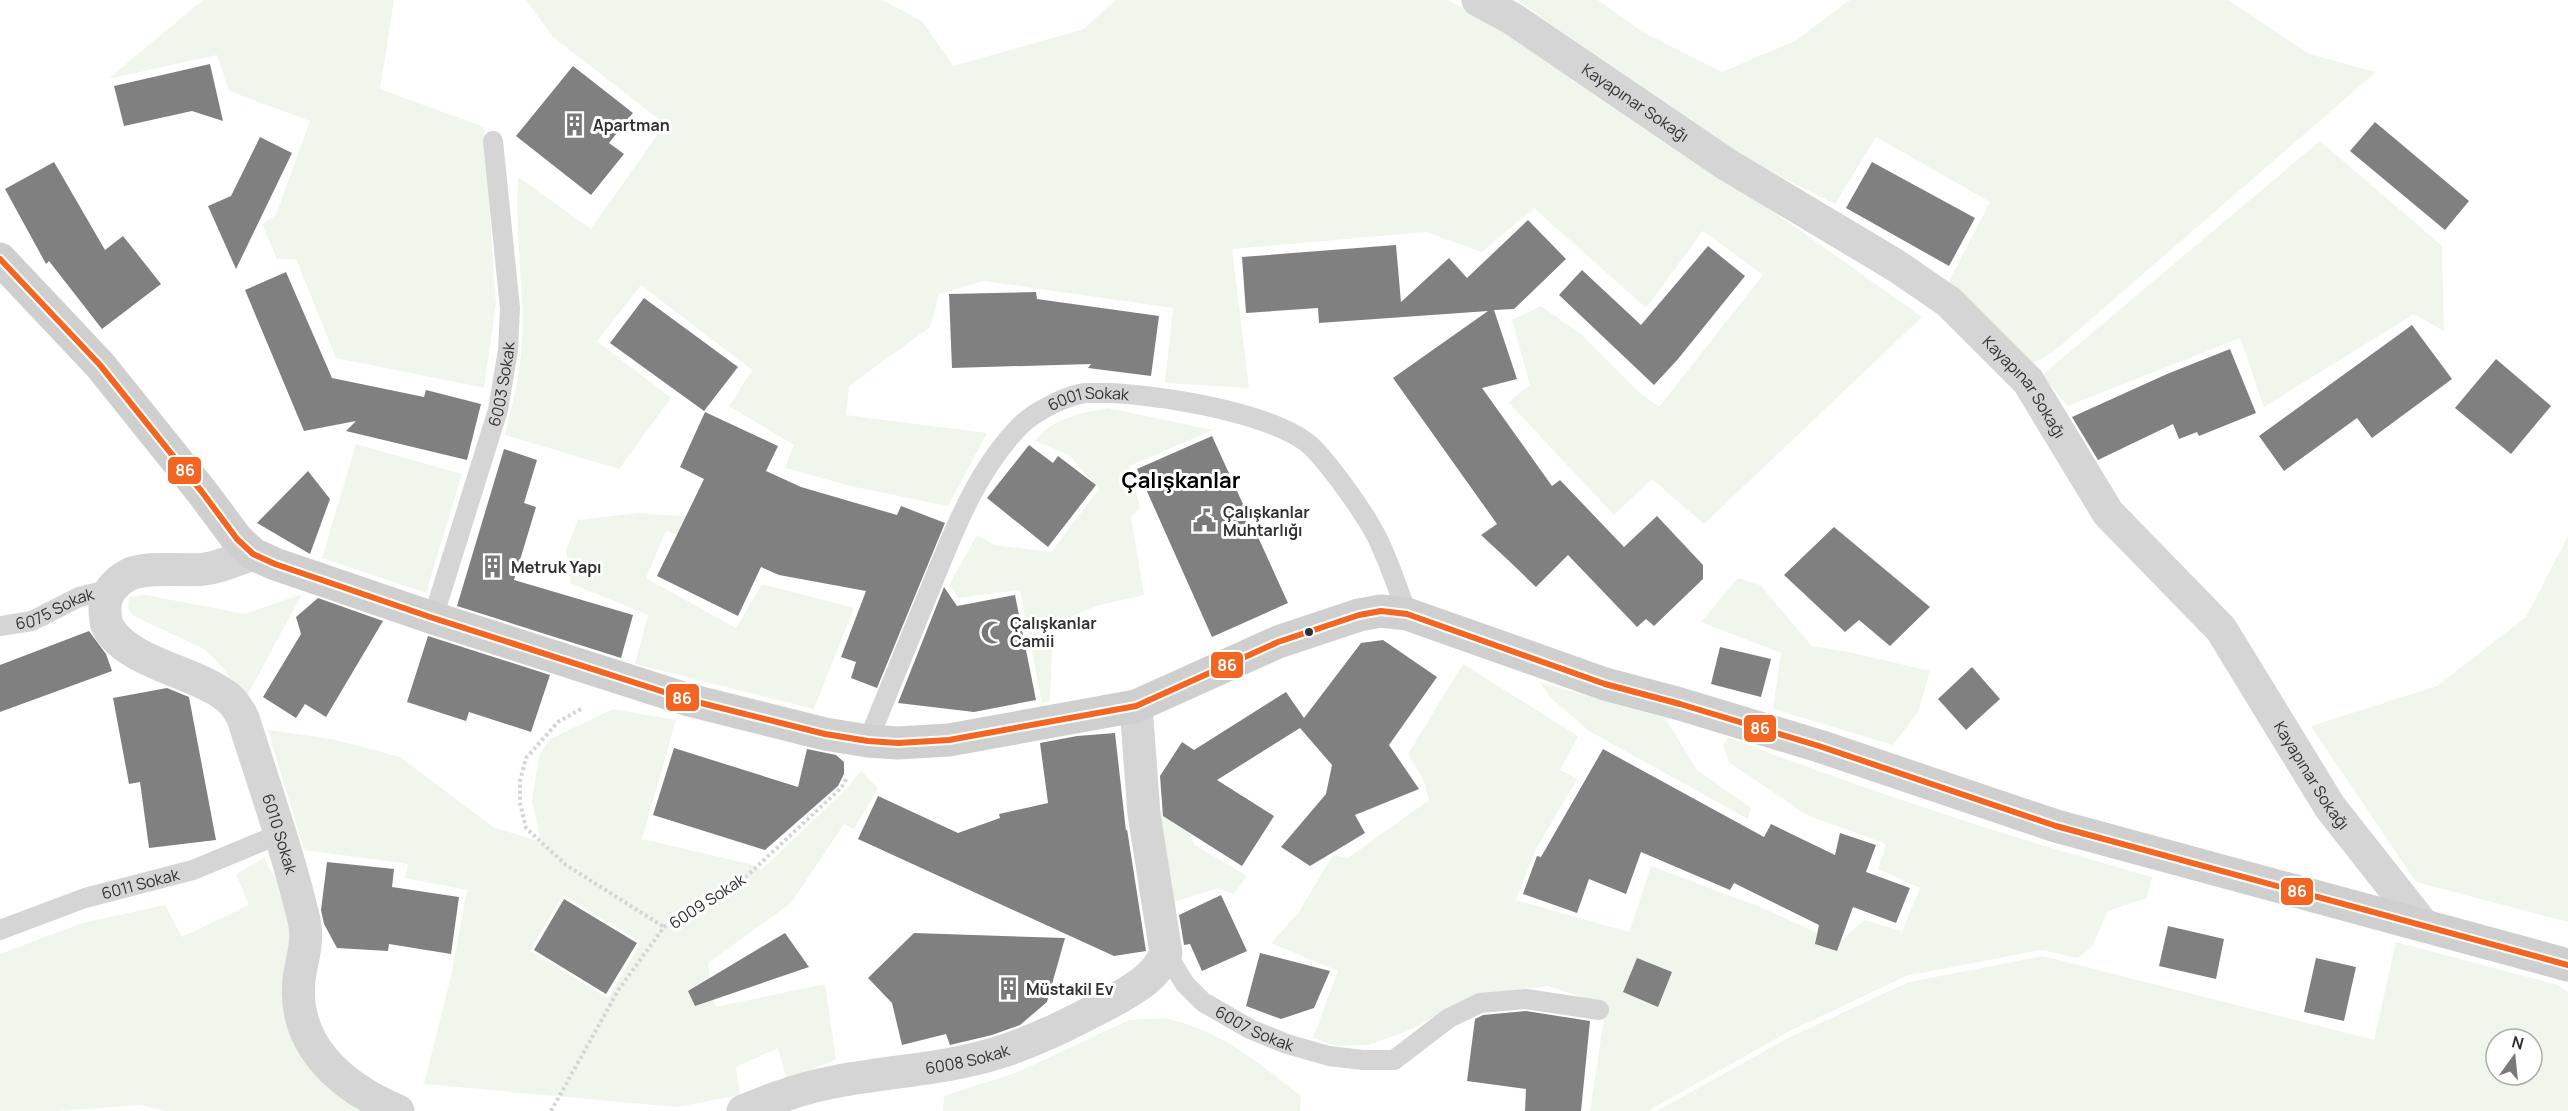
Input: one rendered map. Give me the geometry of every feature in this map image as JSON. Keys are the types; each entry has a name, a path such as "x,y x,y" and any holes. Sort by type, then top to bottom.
{"street":[{"name":"Kayapınar Sokağı","path":"1478,0 1513,19 1726,164 1895,265 1949,302 2028,381 2108,513 2221,629 2330,807 2423,926"},
{"path":"0,259 100,365 237,539 253,554 275,564 434,618 689,700 825,734 868,741 898,743 949,740 1136,706 1278,642 1359,615 1381,611 1407,614 1605,684 1819,746 2056,826 2568,965"},
{"path":"111,589 128,575 205,569 253,554"},
{"name":"6010 Sokak","path":"111,589 105,604 106,624 115,639 167,669 223,693 235,704 243,718 280,834 305,924 306,950 299,978 298,1007 308,1036 323,1060 343,1080 364,1095 398,1111"},
{"name":"6007 Sokak","path":"1136,706 1144,814 1166,953"},
{"name":"6008 Sokak","path":"743,1111 784,1095 836,1081 949,1064 997,1053 1077,1020 1126,993 1151,976 1161,964 1166,953"}],"lane":[{"name":"6003 Sokak","path":"434,618 498,410 508,350 510,308 493,141"},
{"name":"6001 Sokak","path":"868,741 953,532 975,488 1022,424 1050,405 1083,393 1135,396 1231,410 1281,428 1314,448 1355,502 1381,544 1407,614"},
{"name":"6075 Sokak","path":"0,626 32,621 79,597 111,589"},
{"name":"6011 Sokak","path":"0,930 85,898 193,870 280,834"},
{"name":"6007 Sokak","path":"1166,953 1185,984 1203,1002 1250,1029 1287,1044 1329,1056 1364,1060 1394,1060 1449,1018 1480,1003 1526,999 1599,1010"}],"path":[{"path":"628,681 558,722 537,743 526,758 520,781 520,803 526,828 566,865 664,927"},
{"name":"6009 Sokak","path":"551,1111 619,989 664,927 692,907 725,892 749,874 841,788 868,741"}],"shaded area":[{"path":"203,0 394,0 380,89 484,127 496,304 484,388 336,358 296,259 277,259 262,224 276,215 310,121 229,91 217,55 108,79"},
{"path":"526,0 882,0 922,21 953,66 1084,29 1115,0 1448,0 1507,33 1794,226 1922,317 1704,524 1652,479 1614,515 1508,402 1530,385 1512,320 1541,306 1582,335 1640,393 1659,407 1763,275 1703,231 1646,308 1534,208 1482,252 1426,232 1232,249 1249,388 1165,383 1173,308 984,281 939,294 930,327 849,386 846,415 987,433 948,506 850,486 785,468 794,445 729,406 752,370 641,285 597,341 671,398 619,469 505,435 518,380 522,339 518,177 591,229 665,124 553,37"},
{"path":"1517,0 1598,0 1641,31 1722,72 1795,41 1850,0 2228,0 2309,54 2376,72 2053,352 2024,368 1949,281 1990,202 1876,137 1835,204 1730,151"},
{"path":"2320,141 2442,246 2444,331 2414,314 2264,407 2240,338 2068,406 2042,375"},
{"path":"1108,408 1213,430 1129,466 1140,507 1131,517 1144,595 1096,606 1053,624 1050,701 1042,703 1020,590 958,598 949,585 977,535 995,545 1051,552 1099,489 1069,455 1035,441 1058,422"},
{"path":"356,444 462,474 426,593 322,558"},
{"path":"639,513 724,519 712,546 666,531 646,578 736,628 762,584 854,608 814,709 635,664 648,615 570,583 566,550 578,520"},
{"path":"2568,536 2568,922 2416,882 2311,726 2437,686 2526,617"},
{"path":"1738,578 1760,585 1812,646 1930,671 1918,712 1893,745 1773,709 1781,653 1701,622"},
{"path":"302,594 246,698 218,662 204,649 134,616 128,608 129,597 146,595 245,614"},
{"path":"1463,664 1578,736 1560,770 1577,779 1535,851 1516,900 1629,932 1651,866 1760,907 1839,943 1864,920 1902,931 1920,888 1878,869 1886,844 1807,815 1730,763 1723,746 1728,737 1938,812 2152,877 2147,898 2108,911 2092,947 2078,958 2041,950 1906,976 1788,1032 1648,1111 1590,1111 1606,1005 1548,986 1481,994 1403,1033 1368,1045 1337,1046 1313,1038 1338,971 1271,943 1298,913 1333,855 1348,858 1429,800 1423,779 1408,754"},
{"path":"1539,682 1665,718 1697,770 1751,808 1748,819 1589,731 1552,699"},
{"path":"613,709 676,720 642,839 750,864 761,870 847,788 861,771 878,788 854,829 844,824 791,903 708,963 715,1007 825,984 836,1059 787,1080 778,1048 736,1067 740,1095 677,1107 424,1084 451,976 467,890 405,878 408,864 304,850 268,730 332,739 400,757 493,827 541,842 532,801 539,756 550,739","holes":["563,895 641,942 608,998 530,951"]},
{"path":"1157,807 1184,823 1195,845 1247,876 1234,894 1218,888 1171,903"},
{"path":"264,858 293,910 317,1076 359,1111 166,1111 141,1105 58,1111 0,1111 0,954 82,923 165,905 182,937 249,905 236,874"},
{"path":"2396,942 2558,985 2568,992 2568,1111 1657,1111 1788,1038 1909,982 2043,956 2374,1040"},
{"path":"1165,1018 1205,1031 1253,1059 1301,1096 1300,1111 943,1111 944,1096 1018,1072 1129,1020"}],"building":[{"path":"210,64 223,121 192,111 124,126 114,86"},
{"name":"Apartman","path":"573,66 633,113 609,143 624,154 591,195 516,136"},
{"path":"2375,122 2469,201 2445,230 2350,151"},
{"path":"260,137 292,153 236,269 208,206 231,196"},
{"path":"54,162 105,250 123,236 161,284 102,329 49,261 46,264 5,189"},
{"path":"1872,162 1975,218 1949,266 1846,208"},
{"path":"1528,220 1566,259 1514,309 1494,310 1517,379 1482,388 1552,486 1560,480 1624,547 1657,516 1703,565 1703,579 1654,626 1646,619 1637,627 1568,555 1536,587 1481,535 1497,524 1393,378 1488,311 1319,323 1318,308 1246,313 1242,257 1396,245 1401,302 1449,258 1467,278"},
{"path":"1708,246 1745,276 1654,385 1559,295 1582,270 1641,325"},
{"path":"286,272 332,378 424,397 426,390 481,404 467,460 346,431 356,421 304,431 245,290"},
{"path":"1036,292 1037,299 1159,316 1151,376 1088,368 1091,364 952,368 949,294"},
{"path":"644,298 738,367 704,411 610,343"},
{"path":"2412,325 2452,379 2372,438 2357,418 2284,471 2259,436"},
{"path":"2230,349 2256,413 2199,436 2197,432 2179,439 2173,424 2098,460 2072,417 2167,374"},
{"path":"2496,359 2551,406 2511,454 2455,408"},
{"path":"705,412 778,446 766,471 801,487 897,515 901,506 945,523 877,688 851,678 856,662 841,657 866,591 779,575 761,567 738,616 657,576 704,479 680,467"},
{"name":"Çalışkanlar Muhtarlığı","path":"1212,436 1288,603 1212,637 1137,469"},
{"path":"1029,445 1053,463 1058,456 1096,485 1048,547 987,498"},
{"path":"504,449 537,460 524,503 536,507 514,580 633,615 621,658 457,606"},
{"path":"308,471 330,499 310,554 257,523"},
{"path":"1834,527 1930,607 1890,646 1859,620 1845,632 1784,575"},
{"path":"944,587 957,606 1015,595 1036,700 974,712 898,703"},
{"path":"318,598 383,621 326,717 305,704 296,718 263,697 301,634 296,617"},
{"path":"89,631 106,654 112,671 0,712 0,665"},
{"path":"428,636 550,675 531,732 469,712 466,721 407,702"},
{"path":"1383,640 1437,677 1389,745 1419,789 1355,815 1365,833 1310,866 1281,847 1326,794 1332,765 1300,728 1217,780 1274,816 1242,866 1163,816 1160,776 1182,742 1194,750 1286,692 1304,718 1361,643"},
{"path":"1720,647 1771,659 1761,697 1711,684"},
{"path":"1972,667 2000,699 1966,730 1938,699"},
{"path":"167,688 189,697 216,840 149,848 140,782 129,784 113,698"},
{"path":"1115,733 1126,831 1127,829 1146,951 1114,956 858,839 878,796 958,833 1000,818 999,814 1048,803 1040,743 1077,736"},
{"path":"674,748 798,787 807,749 836,755 844,762 844,774 838,786 765,850 653,815"},
{"path":"1603,749 1764,837 1771,824 1835,855 1840,833 1876,845 1866,872 1910,888 1896,923 1853,907 1837,951 1815,944 1819,925 1734,883 1730,890 1641,852 1626,894 1589,879 1577,913 1523,894 1537,856 1541,857"},
{"path":"327,862 394,869 392,887 459,897 451,954 389,944 388,951 337,948 324,924 321,910"},
{"path":"1221,895 1247,951 1202,971 1190,944 1184,945 1179,915"},
{"path":"564,899 637,943 606,994 534,950"},
{"path":"2168,926 2224,939 2216,979 2159,966"},
{"path":"785,933 809,967 695,1006 688,991"},
{"path":"914,933 1065,938 1047,1002 1020,1025 992,1035 950,1045 946,1034 902,1045 892,1003 868,978"},
{"path":"1260,953 1330,971 1314,1008 1281,1019 1246,1006"},
{"path":"1637,958 1672,972 1658,1007 1623,992"},
{"path":"2316,958 2356,967 2344,1021 2304,1012"},
{"path":"1526,1011 1590,1021 1581,1111 1525,1111 1526,1089 1467,1081 1475,1019 1483,1015"}],"transit line":[{"name":"86","path":"0,259 100,365 237,539 253,554 275,564 433,618 689,700 825,734 868,741 898,743 949,740 1136,706 1278,642 1359,615 1381,611 1407,614 1605,684 1819,746 2056,826 2568,965"}],"place":[{"name":"Apartman","path":"575,125"},
{"name":"Çalışkanlar Muhtarlığı","path":"1205,521"},
{"name":"Metruk Yapı","path":"493,567"},
{"name":"Çalışkanlar Camii","path":"992,632"},
{"name":"Müstakil Ev","path":"1008,989"}],"district":[{"name":"Çalışkanlar","path":"1181,480"}]}
